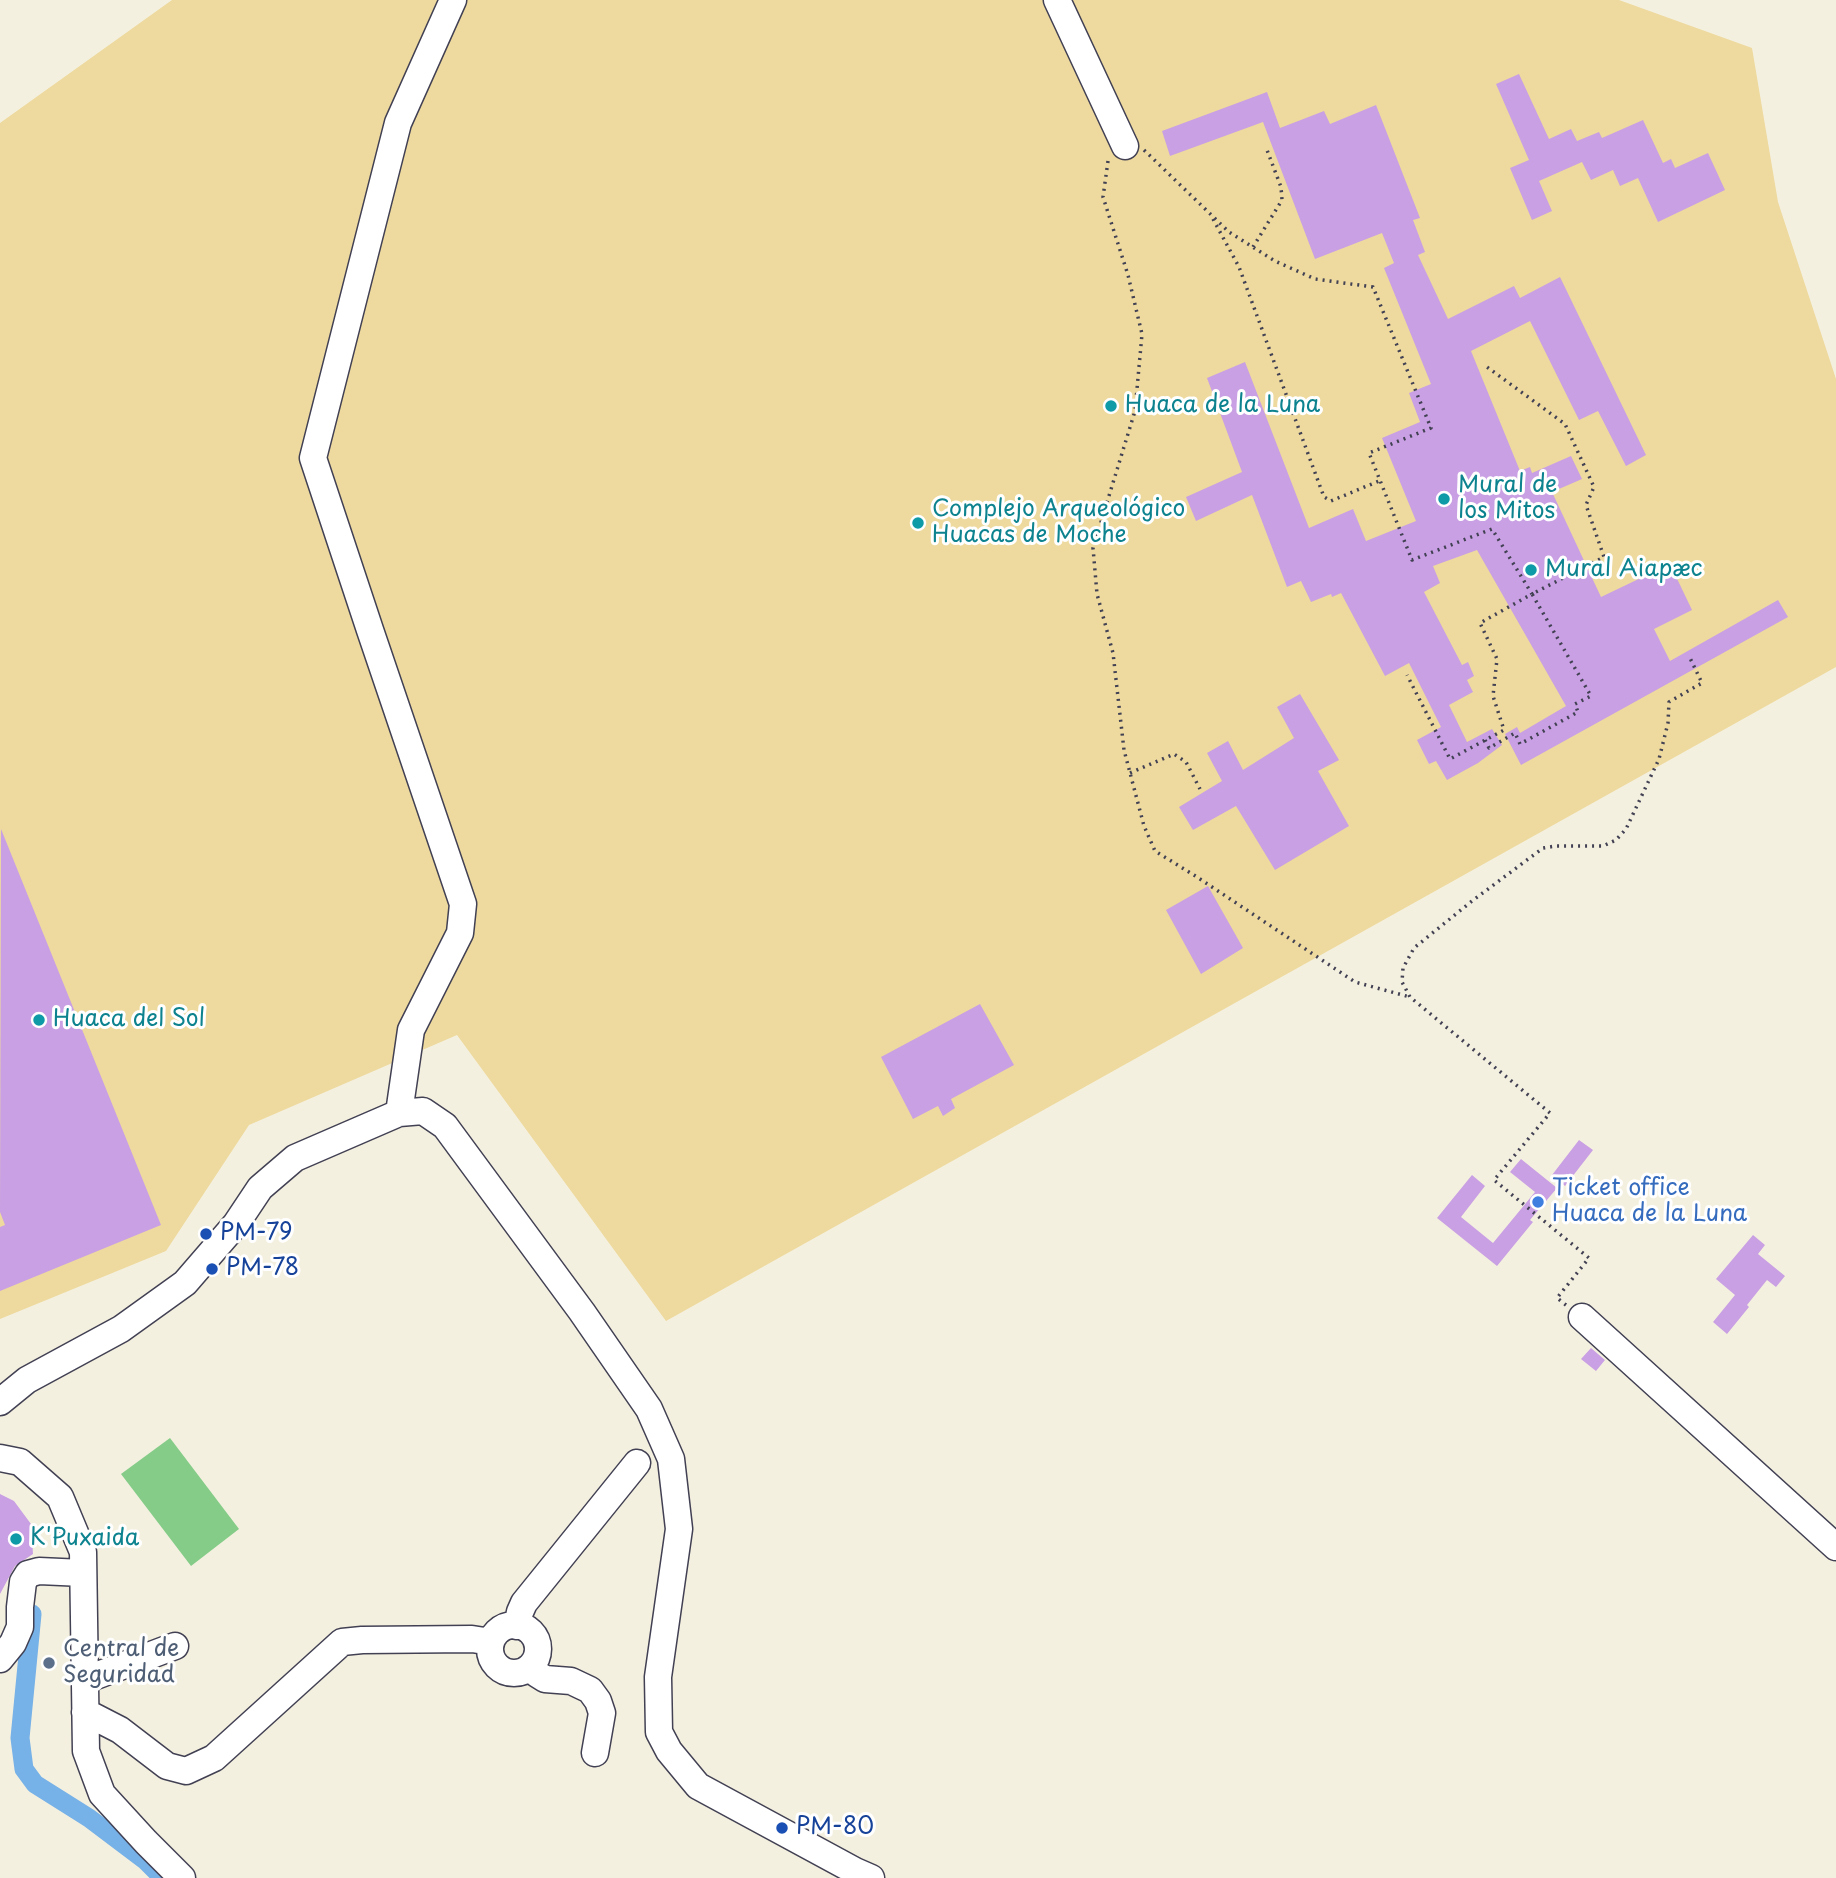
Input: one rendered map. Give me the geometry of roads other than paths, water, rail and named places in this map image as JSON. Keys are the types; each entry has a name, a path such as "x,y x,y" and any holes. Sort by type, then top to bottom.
{"street":[{"path":"399,1113 411,1030 460,933 463,904 313,458 398,123 453,0"},
{"path":"1057,0 1125,146"},
{"path":"0,1402 27,1380 121,1329 185,1283 236,1224 260,1188 295,1158 399,1113 422,1111 445,1126 582,1312 649,1409 671,1459 679,1530 659,1677 659,1732 668,1751 698,1786 871,1878"},
{"path":"1581,1317 1836,1547"},
{"path":"0,1458 20,1462 60,1497 83,1552 86,1751 102,1794 182,1878"},
{"path":"517,1626 524,1603 637,1464"},
{"path":"0,1659 13,1643 20,1627 23,1582 34,1572 83,1573"},
{"path":"510,1625 524,1627 535,1637 538,1652 531,1666 518,1673 503,1671 492,1660 491,1642 496,1632 510,1625"},
{"path":"85,1712 120,1730 167,1766 186,1771 214,1758 342,1642 472,1639 491,1642"},
{"path":"85,1680 175,1646"},
{"path":"531,1666 545,1679 571,1681 590,1690 602,1713 595,1753"}],"waterway":[{"path":"32,1614 20,1738 24,1769 35,1784 89,1818 146,1861 163,1878"}],"place":[{"name":"Huaca de la Luna","path":"1111,406"},
{"name":"Mural de los Mitos","path":"1444,499"},
{"name":"Complejo Arqueológico Huacas de Moche","path":"918,523"},
{"name":"Mural Aiapæc","path":"1531,570"},
{"name":"Huaca del Sol","path":"39,1020"},
{"name":"Ticket office Huaca de la Luna","path":"1538,1202"},
{"name":"PM-79","path":"206,1234"},
{"name":"PM-78","path":"212,1269"},
{"name":"K'Puxaida","path":"16,1539"},
{"name":"Central de Seguridad","path":"49,1663"},
{"name":"PM-80","path":"782,1828"}]}
